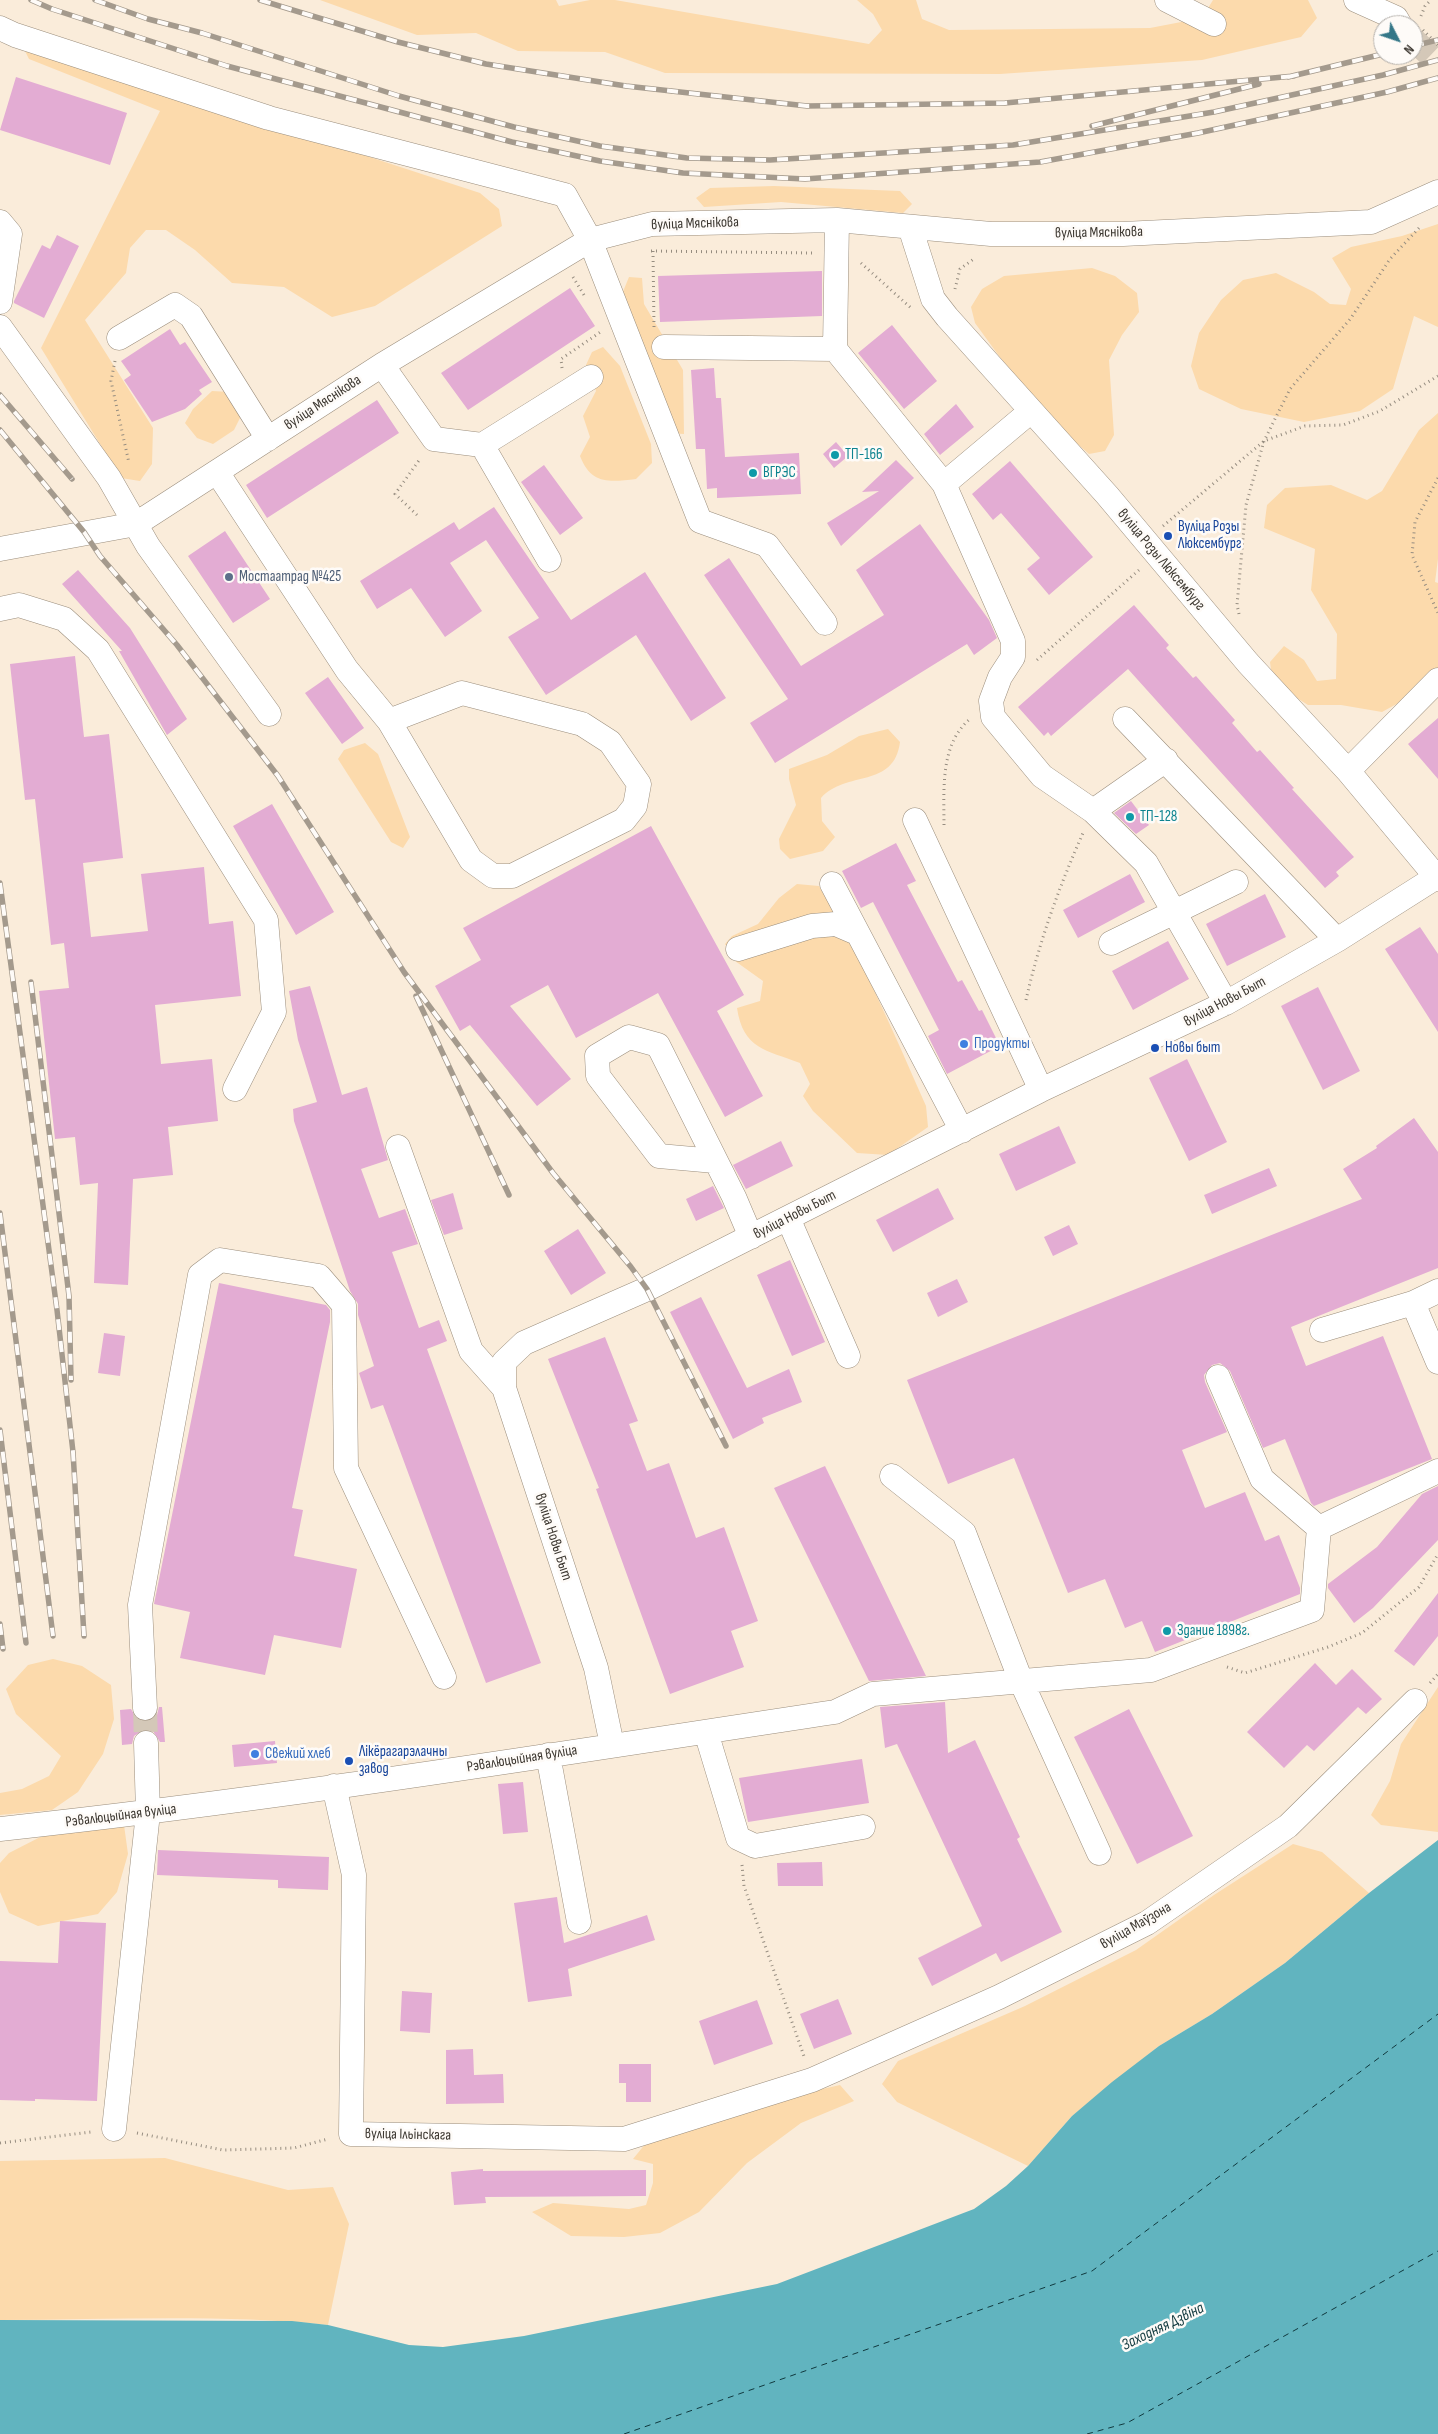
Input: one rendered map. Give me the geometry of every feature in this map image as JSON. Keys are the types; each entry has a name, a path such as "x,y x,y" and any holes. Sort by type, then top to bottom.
{"street":[{"path":"1167,0 1214,24"},
{"path":"1356,0 1399,14"},
{"path":"0,28 15,36 269,118 565,195 590,240 700,521 767,545 825,623"},
{"name":"вуліца Мяснікова","path":"0,549 136,524 382,365 590,240 652,224 837,220 991,234 1123,234 1371,222 1438,192"},
{"path":"837,220 835,349 944,484 1013,641 1013,657 1000,677 991,701 993,717 1042,776 1093,811 1146,863 1226,1003"},
{"path":"0,222 10,234 0,302"},
{"name":"вуліца Розы Люксембург","path":"910,227 934,299 947,317 1151,548 1248,663 1348,771 1438,878"},
{"path":"119,338 175,305 192,316 268,439"},
{"path":"0,327 108,478 148,546 269,714"},
{"path":"664,347 835,349"},
{"path":"382,365 434,439 482,445 591,377"},
{"path":"944,484 1031,411"},
{"path":"482,445 549,560"},
{"path":"217,472 347,670 389,721 471,860 493,876 512,876 624,820 635,806 639,784 610,742 582,724 462,693 389,721"},
{"path":"0,608 19,605 64,619 98,650 266,920 274,1012 235,1089"},
{"path":"1348,771 1438,680"},
{"path":"1125,719 1337,940"},
{"path":"1093,811 1166,760"},
{"path":"915,820 1041,1090"},
{"name":"вуліца Новы Быт","path":"612,1744 596,1668 504,1388 504,1362 524,1343 646,1289 1041,1090 1151,1040 1226,1003 1337,940 1438,878"},
{"path":"1111,943 1173,911 1236,882"},
{"path":"832,884 962,1131"},
{"path":"738,949 812,926 836,924 857,933"},
{"path":"714,1162 658,1156 598,1076 597,1056 629,1037 658,1045 714,1162 734,1197 751,1237"},
{"path":"398,1147 471,1350 504,1388"},
{"path":"788,1218 848,1356"},
{"path":"145,1708 140,1605 200,1275 220,1260 319,1276 344,1305 346,1468 444,1677"},
{"path":"1322,1330 1414,1303 1438,1291"},
{"path":"1414,1303 1438,1362"},
{"path":"1218,1377 1262,1479 1319,1528 1438,1471"},
{"path":"892,1476 964,1533 1021,1681 1099,1853"},
{"name":"Рэвалюцыйная вуліца","path":"0,1829 148,1813 612,1744 706,1732 835,1712 873,1694 1150,1670 1312,1610 1319,1528"},
{"name":"вуліца Маўзона","path":"812,2080 999,1997 1147,1923 1288,1826 1415,1701"},
{"path":"706,1732 738,1838 755,1846 863,1827"},
{"path":"114,2129 148,1813 146,1743"},
{"path":"548,1755 579,1922"},
{"path":"334,1786 354,1875 351,2134"},
{"name":"вуліца Ільінскага","path":"351,2134 624,2139 812,2080"}],"path":[{"path":"1239,615 1237,605 1246,505 1264,441 1290,389 1351,318 1390,259 1426,221"},
{"path":"653,251 654,327 664,347"},
{"path":"570,272 588,302"},
{"path":"566,393 561,360 601,332 603,325"},
{"path":"119,338 112,382 129,465"},
{"path":"1034,663 1264,441 1305,426 1343,425 1380,411 1438,376"},
{"path":"417,515 395,494 434,439"},
{"path":"1438,478 1415,522 1412,555 1438,613"},
{"path":"944,834 944,785 949,750 964,724 991,701"},
{"path":"1026,1002 1032,974 1060,885 1093,811"},
{"path":"1191,1655 1245,1673 1328,1647 1362,1633 1419,1587 1438,1554"},
{"path":"738,1838 744,1886 812,2080"},
{"name":"вуліца Ільінскага","path":"0,2143 114,2129 223,2150 294,2148 351,2134"}],"shaded area":[{"path":"320,0 556,0 559,6 590,0 615,0 869,44 882,30 873,14 857,0 916,0 922,19 949,30 1150,28 1202,18 1213,0 1308,0 1317,18 1301,37 1202,60 1000,74 665,73 605,52 518,51 476,33 417,35"},
{"path":"24,49 103,70 480,193 499,209 502,226 375,306 332,317 284,287 232,283 195,250 166,230 146,230 130,248 126,273 85,320 153,428 152,464 140,481 121,478 41,348 160,111 29,59"},
{"path":"774,186 900,191 912,204 903,213 781,202 704,207 696,198 710,188"},
{"path":"1438,224 1438,327 1414,316 1393,389 1360,411 1304,422 1241,409 1199,389 1191,366 1199,333 1221,300 1243,280 1276,273 1314,292 1330,304 1346,305 1351,289 1332,258 1351,247 1402,236"},
{"path":"1092,268 1115,276 1137,293 1139,312 1122,335 1109,360 1114,435 1105,451 1089,454 1059,428 999,356 975,323 971,307 982,289 1004,276"},
{"path":"629,277 642,278 644,304 683,370 684,434 668,433 622,294"},
{"path":"603,347 620,366 651,444 652,463 636,479 602,480 590,472 580,456 590,437 583,416 596,391 586,365 592,352"},
{"path":"212,391 230,392 242,414 234,430 213,444 197,438 185,423 193,409"},
{"path":"1438,413 1438,559 1435,582 1438,583 1438,672 1413,695 1382,712 1341,705 1308,705 1289,693 1272,677 1270,662 1284,646 1304,660 1317,681 1336,679 1337,634 1311,590 1315,549 1264,528 1267,505 1285,488 1331,485 1367,500 1382,491 1419,430"},
{"path":"888,729 900,742 896,757 889,767 879,773 831,789 821,798 822,821 835,837 823,851 790,859 780,849 779,839 796,805 789,779 789,769 827,755 859,736"},
{"path":"365,743 378,754 410,837 403,848 391,842 338,759 344,750"},
{"path":"797,884 819,886 863,967 926,1106 928,1127 888,1155 857,1153 813,1111 803,1096 810,1084 800,1063 758,1046 745,1032 740,1022 737,1008 760,1001 763,981 735,961 725,944 732,936 758,924 779,898"},
{"path":"53,1659 82,1666 111,1685 114,1719 103,1754 78,1792 52,1810 0,1815 0,1793 22,1789 49,1776 61,1756 16,1714 6,1689 28,1665"},
{"path":"1438,1687 1438,1832 1381,1825 1371,1815 1390,1781 1401,1744"},
{"path":"124,1825 128,1854 117,1892 98,1914 38,1926 9,1913 0,1892 0,1863 9,1853 52,1831"},
{"path":"1293,1844 1322,1852 1369,1893 1285,1963 1212,2014 1159,2046 1072,2116 1028,2166 897,2102 882,2084 898,2061 1025,2006 1136,1950 1214,1895"},
{"path":"840,2085 854,2101 801,2123 747,2163 699,2212 660,2233 624,2237 571,2236 532,2212 553,2203 629,2209 646,2205 653,2183 653,2164 633,2159 646,2143 796,2095"},
{"path":"165,2158 288,2190 333,2187 349,2224 328,2325 247,2320 164,2318 0,2320 0,2161"}],"water":[{"name":"Заходняя Дзвіна","path":"1438,1840 1438,2434 0,2434 0,2320 292,2321 328,2325 409,2345 443,2347 524,2336 777,2284 974,2209 1006,2186 1028,2166 1072,2116 1112,2082 1159,2046 1212,2014 1285,1963 1369,1893"}],"building":[{"path":"16,77 127,113 110,165 0,130"},
{"path":"57,235 79,246 44,318 14,303 14,301 42,245 50,249"},
{"path":"822,271 822,316 660,322 658,276"},
{"path":"570,288 595,326 468,410 441,373"},
{"path":"892,325 937,381 904,409 858,353"},
{"path":"170,329 180,345 185,342 212,382 199,390 202,394 185,409 152,422 124,380 131,375 121,361"},
{"name":"ВГРЭС","path":"714,368 716,398 721,398 725,457 799,453 801,494 717,498 717,488 707,489 705,449 696,449 691,370"},
{"path":"377,400 399,433 267,518 246,485"},
{"path":"956,404 974,427 940,455 924,434"},
{"name":"ТП-166","path":"836,442 848,456 834,468 823,454"},
{"path":"896,460 914,478 841,546 827,523 879,491 862,492"},
{"path":"1010,461 1093,557 1049,595 1027,569 1040,558 1001,513 993,520 972,494"},
{"path":"544,465 583,518 560,535 521,482"},
{"path":"494,507 571,620 645,572 726,698 691,721 636,635 546,695 508,637 539,618 486,540 450,563 482,611 445,637 411,588 377,609 360,581 454,522 459,530"},
{"path":"920,524 989,620 997,638 974,655 967,644 775,763 750,723 788,699 704,575 729,558 801,666 884,615 856,570"},
{"name":"Мостаатрад №425","path":"225,531 270,599 233,623 188,556"},
{"path":"78,570 130,628 187,719 167,735 119,651 122,651 62,584"},
{"path":"1134,605 1169,645 1166,648 1193,678 1196,676 1235,720 1232,723 1257,752 1260,750 1294,788 1292,789 1354,857 1336,872 1339,876 1325,888 1128,669 1051,736 1048,732 1044,736 1018,707"},
{"path":"75,656 84,737 109,734 123,858 83,863 91,937 148,931 141,874 204,867 209,924 233,921 241,996 155,1005 161,1064 212,1059 218,1121 168,1127 173,1175 133,1179 128,1285 94,1283 98,1183 80,1185 75,1137 55,1139 39,991 69,988 64,943 51,945 35,799 25,800 10,664"},
{"path":"328,677 364,728 342,744 305,693"},
{"path":"1438,718 1438,779 1408,744"},
{"name":"ТП-128","path":"1131,801 1149,825 1136,834 1114,813"},
{"path":"272,804 334,912 296,935 233,826"},
{"path":"651,826 744,995 717,1011 763,1096 725,1117 658,993 576,1038 548,985 510,1006 571,1079 537,1106 470,1025 460,1031 435,986 481,960 463,928"},
{"path":"896,843 916,881 907,885 958,982 962,980 979,1011 982,1010 1000,1046 947,1074 928,1036 939,1030 873,902 861,908 842,871"},
{"path":"1130,874 1145,902 1078,938 1063,910"},
{"path":"1265,894 1286,937 1227,966 1206,924"},
{"path":"1420,927 1438,954 1438,1032 1385,949"},
{"path":"1168,941 1189,979 1133,1010 1112,971"},
{"path":"310,986 342,1095 367,1087 388,1160 361,1169 379,1218 405,1209 418,1244 392,1252 419,1328 439,1320 447,1341 427,1349 541,1663 486,1683 383,1405 371,1409 359,1373 374,1366 358,1315 358,1304 350,1291 294,1121 293,1109 317,1102 298,1040 289,991"},
{"path":"1318,987 1360,1071 1323,1090 1281,1006"},
{"path":"1187,1059 1227,1142 1189,1161 1149,1078"},
{"path":"1414,1118 1438,1152 1438,1268 1291,1327 1306,1366 1383,1336 1432,1459 1314,1506 1311,1503 1285,1439 1263,1448 1230,1371 1220,1363 1212,1365 1204,1375 1205,1382 1227,1432 1182,1450 1205,1508 1245,1492 1265,1541 1279,1535 1300,1588 1300,1594 1155,1652 1142,1621 1125,1628 1105,1579 1068,1593 1014,1458 948,1484 907,1380 1362,1199 1343,1169 1377,1148 1376,1146"},
{"path":"1059,1126 1076,1163 1016,1191 999,1154"},
{"path":"781,1141 793,1166 746,1189 733,1165"},
{"path":"1269,1168 1277,1186 1212,1214 1204,1195"},
{"path":"713,1186 724,1208 696,1221 686,1199"},
{"path":"938,1188 954,1219 893,1252 876,1220"},
{"path":"453,1193 463,1229 444,1235 431,1200"},
{"path":"1069,1225 1078,1244 1053,1256 1044,1237"},
{"path":"578,1229 606,1273 571,1295 544,1251"},
{"path":"790,1260 825,1342 792,1356 757,1275"},
{"path":"957,1279 968,1302 938,1317 927,1293"},
{"path":"219,1283 326,1305 330,1310 330,1322 292,1508 303,1510 294,1556 357,1569 341,1648 274,1635 265,1675 180,1658 190,1612 154,1604"},
{"path":"701,1297 747,1388 789,1369 802,1402 762,1418 764,1423 733,1439 670,1312"},
{"path":"104,1333 125,1336 120,1376 98,1373"},
{"path":"605,1337 638,1421 629,1424 647,1471 669,1463 696,1538 724,1527 758,1621 731,1631 744,1667 670,1694 596,1489 599,1488 548,1359"},
{"path":"825,1466 926,1676 869,1681 774,1488"},
{"path":"1438,1486 1438,1540 1373,1608 1354,1623 1328,1588 1328,1584 1377,1547 1422,1494"},
{"path":"1438,1593 1438,1636 1414,1666 1394,1651"},
{"path":"1315,1663 1336,1685 1352,1669 1382,1699 1366,1714 1358,1707 1314,1751 1307,1745 1284,1768 1247,1732"},
{"path":"945,1702 948,1753 975,1740 1020,1837 1017,1839 1062,1932 1001,1962 996,1953 932,1986 918,1958 982,1926 897,1744 885,1748 880,1707"},
{"path":"159,1707 162,1707 165,1742 160,1742 153,1731 145,1729 134,1736 132,1744 122,1745 120,1710 131,1709 138,1720 146,1722 157,1715"},
{"path":"1129,1709 1193,1836 1137,1864 1074,1737"},
{"name":"Свежий хлеб","path":"275,1741 277,1763 234,1767 232,1745"},
{"path":"862,1759 869,1803 748,1822 739,1778"},
{"path":"523,1782 528,1832 503,1834 498,1784"},
{"path":"158,1850 329,1857 328,1890 278,1888 278,1880 157,1875"},
{"path":"822,1862 823,1886 778,1886 777,1863"},
{"path":"557,1897 564,1943 647,1915 655,1940 568,1969 572,1996 528,2002 514,1903"},
{"path":"60,1921 106,1923 97,2101 0,2100 0,1961 58,1963"},
{"path":"402,1991 432,1993 430,2033 400,2031"},
{"path":"838,1999 852,2034 814,2049 800,2014"},
{"path":"757,2000 773,2044 714,2065 699,2021"},
{"path":"473,2049 474,2075 503,2074 504,2103 446,2104 446,2050"},
{"path":"619,2064 651,2064 651,2102 626,2102 626,2083 619,2083"},
{"path":"483,2169 483,2171 646,2170 646,2196 485,2197 486,2203 454,2205 451,2172"}],"ferry route":[{"path":"624,2434 1092,2271 1438,2014"},
{"path":"1087,2434 1127,2423 1438,2251"}],"tunnel":[{"path":"1423,49 1438,63"},
{"path":"145,1708 146,1743"}],"railway":[{"path":"31,0 52,9 227,66 512,142 600,161 683,173 805,179 1040,162 1198,133 1387,92 1438,78"},
{"path":"95,0 148,19 202,33 399,96 514,127 600,146 687,158 770,160 1013,145 1214,112 1383,75 1438,60"},
{"path":"260,0 398,42 486,64 626,86 807,106 1005,103 1294,76"},
{"path":"1423,44 1438,40"},
{"path":"1288,77 1373,56"},
{"path":"1092,126 1259,84"},
{"path":"0,395 72,479"},
{"path":"0,430 84,532 100,556 177,645 278,776 404,972 553,1173 647,1289 726,1446"},
{"path":"0,883 57,1310 73,1452 84,1636"},
{"path":"31,982 69,1296 71,1380"},
{"path":"416,996 509,1195"},
{"path":"0,1213 53,1636"},
{"path":"0,1430 26,1643"},
{"path":"0,1624 3,1649"}],"place":[{"name":"ТП-166","path":"835,455"},
{"name":"ВГРЭС","path":"753,473"},
{"name":"Вуліца Розы Люксембург","path":"1168,536"},
{"name":"Мостаатрад №425","path":"229,577"},
{"name":"ТП-128","path":"1130,817"},
{"name":"Продукты","path":"964,1044"},
{"name":"Новы быт","path":"1155,1048"},
{"name":"Здание 1898г.","path":"1167,1631"},
{"name":"Свежий хлеб","path":"255,1754"},
{"name":"Лікёрагарэлачны завод","path":"349,1761"}]}
